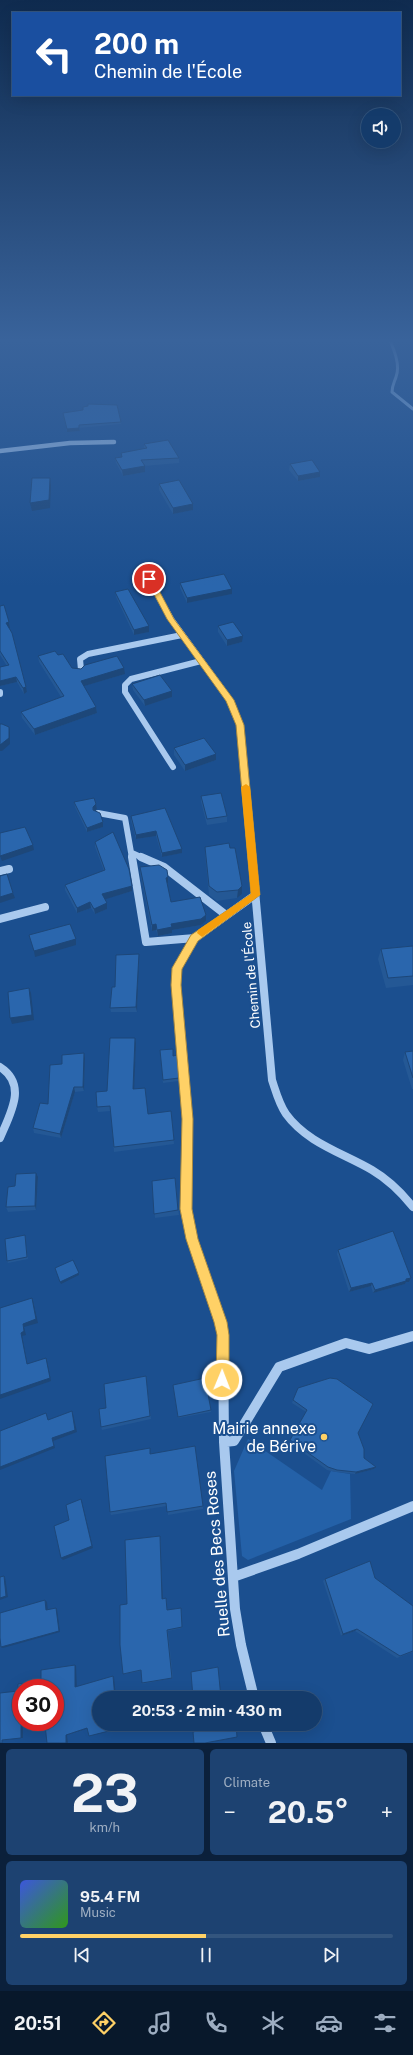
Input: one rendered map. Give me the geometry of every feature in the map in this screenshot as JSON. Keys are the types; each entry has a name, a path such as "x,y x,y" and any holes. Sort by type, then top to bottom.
{"street":[{"path":"0,450 70,443 114,442"},
{"name":"Chemin de l'École","path":"149,579 171,619 230,700 240,725 272,1080 278,1098 288,1116 306,1134 383,1177 403,1193 413,1207"},
{"path":"81,670 80,659 88,654 182,634"},
{"path":"173,767 125,692 125,685 131,679 201,661"},
{"path":"98,813 125,818 146,942 195,938"},
{"path":"132,853 153,862 174,874 226,915"},
{"path":"0,871 10,869"},
{"name":"Ruelle des Becs Roses","path":"252,1691 241,1645 235,1609 224,1442 223,1335 214,1300 192,1239 186,1209 188,1119 176,985 177,968 195,938 255,895"},
{"path":"0,919 45,907"},
{"path":"0,1067 12,1074 16,1083 16,1094 1,1135"},
{"path":"224,1442 234,1441 279,1367 346,1343 369,1350 413,1336"},
{"path":"233,1577 298,1554 413,1506"},
{"path":"266,1731 271,1743"}],"shaded area":[{"path":"248,1439 322,1490 331,1471 350,1474 351,1519 248,1560 242,1556 234,1471"}],"building":[{"path":"66,424 88,424 79,425 79,428 67,429"},
{"path":"168,440 179,458 141,460 145,466 122,470 115,458 122,457 121,453 147,448 144,444"},
{"path":"312,460 320,472 298,476 290,464"},
{"path":"32,478 50,478 49,500 30,503"},
{"path":"179,480 193,504 173,508 159,484"},
{"path":"224,574 232,589 187,598 180,583"},
{"path":"128,589 149,626 134,630 115,592"},
{"path":"4,605 9,622 6,623 12,633 26,687 23,688 16,677 0,681 0,667 9,665 0,651 0,606"},
{"path":"233,622 243,636 227,640 218,626"},
{"path":"55,651 58,655 63,654 72,668 81,669 85,665 117,656 124,668 81,681 96,707 34,729 21,712 64,696 38,656"},
{"path":"160,675 172,691 144,700 132,684"},
{"path":"0,724 9,727 9,738 0,745"},
{"path":"204,738 216,754 185,765 174,748"},
{"path":"221,793 227,816 207,819 201,796"},
{"path":"94,798 96,804 93,807 93,810 100,813 103,822 87,828 74,802"},
{"path":"165,808 182,849 162,853 156,831 136,835 131,816"},
{"path":"25,827 33,845 0,856 0,833"},
{"path":"113,832 129,869 132,886 102,894 107,903 94,909 90,902 77,908 65,885 105,870 95,842"},
{"path":"229,843 230,848 235,848 242,886 238,890 217,892 209,886 205,847"},
{"path":"159,865 167,870 168,877 166,878 171,902 200,897 206,915 201,919 171,924 172,927 157,930 156,924 152,925 140,867"},
{"path":"7,874 13,893 0,897 0,876"},
{"path":"70,924 76,939 34,951 29,935"},
{"path":"413,946 413,976 388,978 381,949"},
{"path":"139,954 136,1007 110,1008 112,987 115,987 116,955"},
{"path":"29,988 32,1015 10,1018 8,992"},
{"path":"110,1038 135,1038 133,1089 145,1088 148,1114 171,1111 174,1140 114,1147 110,1106 97,1107 96,1092 107,1091"},
{"path":"173,1049 173,1056 177,1055 179,1078 163,1080 160,1050"},
{"path":"413,1051 413,1078 405,1052"},
{"path":"84,1053 83,1087 74,1087 60,1134 33,1128 40,1103 48,1104 50,1065 62,1064 62,1055"},
{"path":"36,1173 35,1206 6,1207 8,1187 15,1186 16,1174"},
{"path":"175,1178 178,1210 154,1214 152,1181"},
{"path":"393,1231 411,1278 406,1279 406,1281 375,1290 372,1283 351,1288 338,1250"},
{"path":"25,1235 27,1257 7,1261 5,1239"},
{"path":"73,1260 79,1273 60,1282 55,1268"},
{"path":"32,1298 36,1319 23,1324 24,1331 21,1333 27,1364 46,1358 50,1378 0,1395 0,1308"},
{"path":"146,1376 150,1416 101,1427 99,1409 106,1408 104,1384"},
{"path":"205,1378 211,1410 178,1417 173,1385"},
{"path":"330,1378 337,1379 373,1404 358,1433 364,1449 364,1458 376,1467 356,1472 337,1470 328,1467 290,1440 307,1410 293,1400 298,1388"},
{"path":"72,1411 75,1430 52,1438 54,1446 0,1467 0,1431 46,1413 48,1420"},
{"path":"195,1446 203,1506 167,1512 166,1503 110,1512 105,1456 150,1448 150,1454"},
{"path":"81,1499 92,1546 61,1558 54,1526 69,1520 66,1505"},
{"path":"160,1536 162,1599 166,1598 167,1610 181,1608 182,1627 167,1630 172,1678 142,1683 141,1670 123,1674 120,1645 120,1605 127,1604 125,1540"},
{"path":"370,1561 375,1578 413,1606 413,1651 400,1656 357,1629 343,1634 325,1579"},
{"path":"4,1576 6,1596 0,1598 0,1577"},
{"path":"45,1600 46,1610 56,1608 59,1631 1,1647 0,1613"},
{"path":"75,1665 75,1687 113,1676 114,1691 92,1691 92,1731 109,1731 89,1736 87,1728 66,1735 66,1743 47,1743 46,1731 64,1731 64,1679 41,1679 41,1670"},
{"path":"218,1667 220,1691 192,1691 191,1672"},
{"path":"12,1692 12,1731 21,1731 21,1738 2,1740 2,1743 0,1743 0,1693"},
{"path":"237,1731 237,1737 205,1743 194,1743 193,1732"}],"slow traffic":[{"path":"202,933 255,895 246,787"}],"place":[{"name":"Mairie annexe de Bérive","path":"324,1437"}],"route":[{"path":"149,579 171,619 230,700 240,725 255,895 195,938 184,954 177,968 176,985 188,1119 185,1193 186,1209 192,1239 221,1322 223,1335 222,1380"}]}
